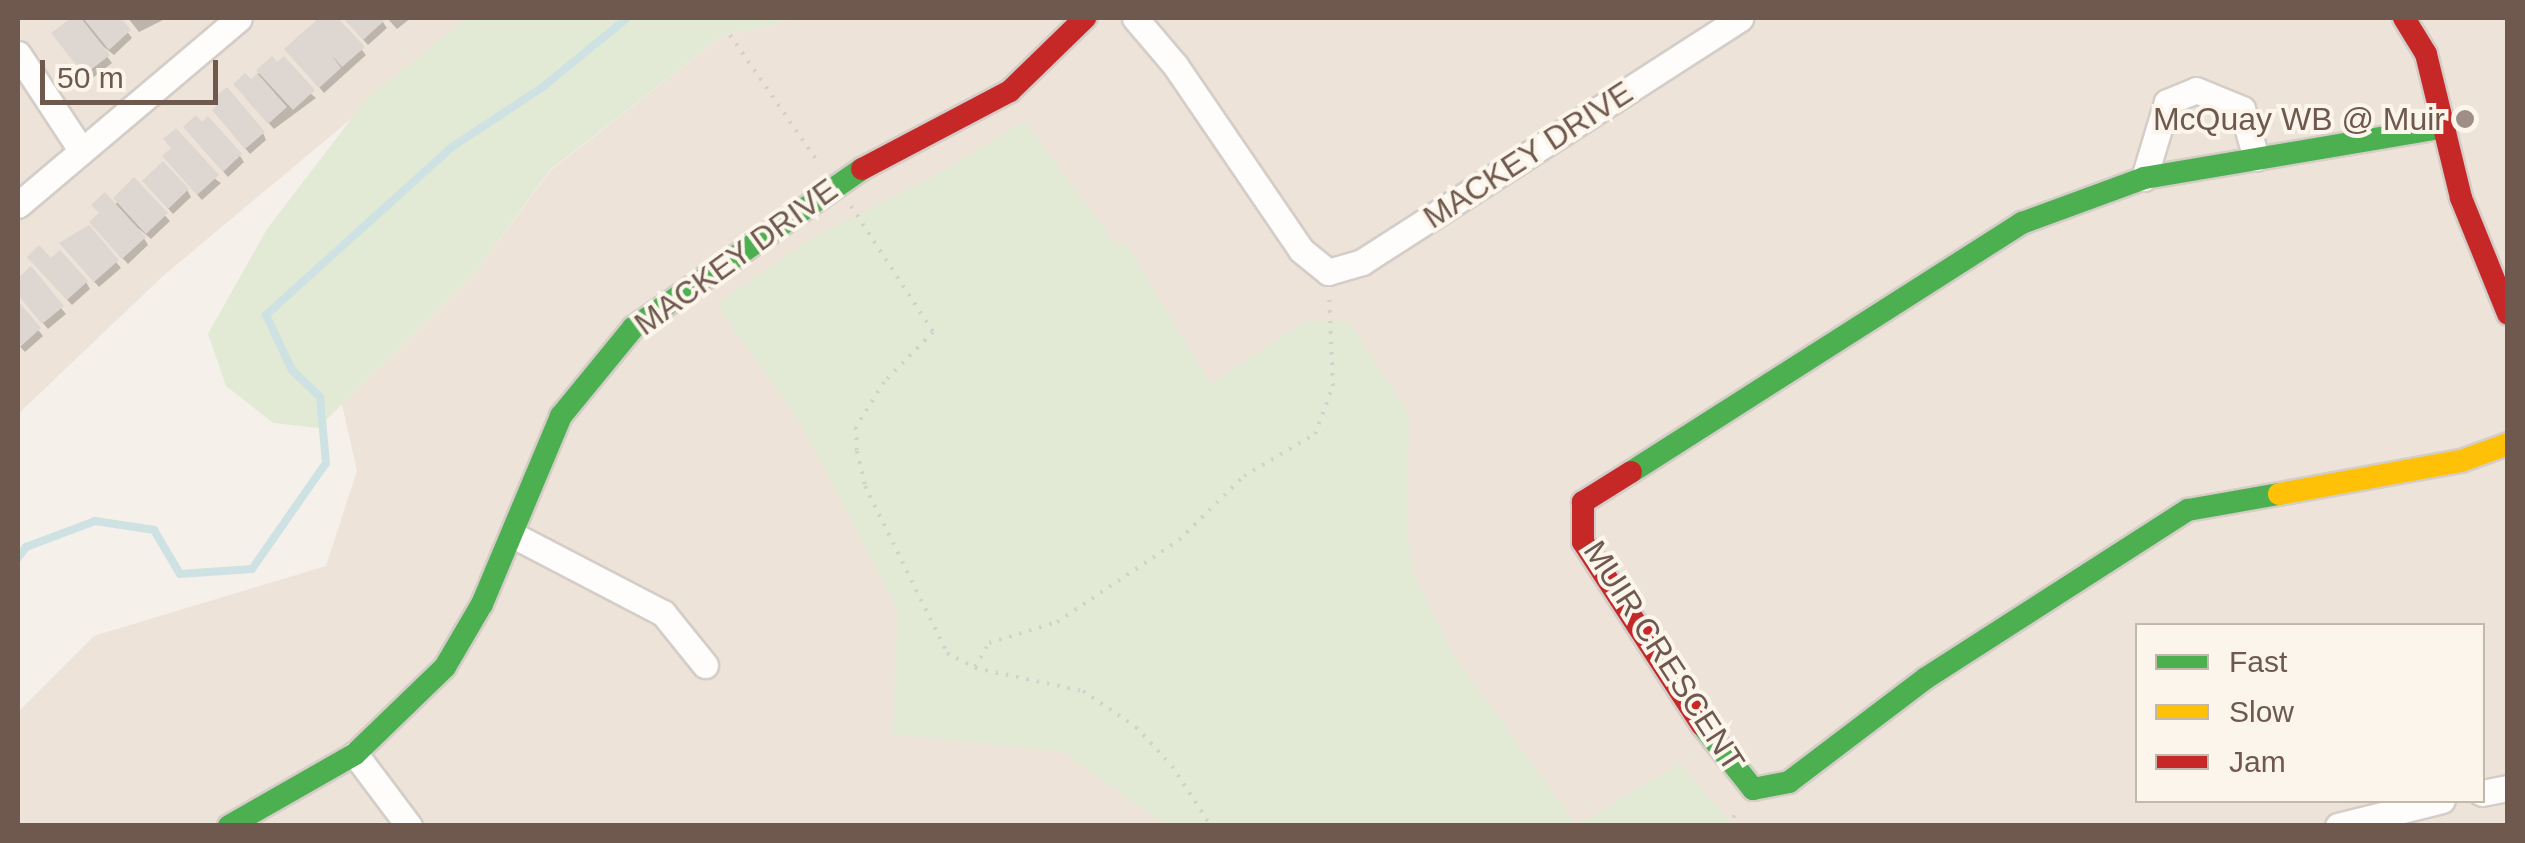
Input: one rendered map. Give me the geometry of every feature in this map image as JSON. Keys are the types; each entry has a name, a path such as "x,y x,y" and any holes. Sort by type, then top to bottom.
{"street":[{"path":"18,205 240,18"},
{"name":"MACKEY DRIVE","path":"229,826 356,754 445,668 514,535 562,416 600,362 668,297 833,184 1010,90 1084,18"},
{"path":"1135,18 1175,64 1300,250 1328,272"},
{"name":"MACKEY DRIVE","path":"1328,272 1362,262 1740,18"},
{"path":"2404,18 2426,54 2446,126 2496,259 2508,314"},
{"path":"18,54 81,150"},
{"path":"2144,178 2166,102 2196,90 2242,109 2256,158"},
{"name":"MUIR CRESCENT","path":"2446,126 2144,178 2022,222 1584,502 1583,542 1720,752 1753,789 1788,782 1926,678 2188,510 2461,461 2508,444"},
{"path":"514,535 662,613 705,665"},
{"path":"356,754 409,826"},
{"path":"2338,826 2430,803"}],"path":[{"path":"730,35 933,332 884,382 856,427 865,486 948,653 974,668 1083,692 1096,700 1136,727 1172,766 1212,826"},
{"path":"974,668 989,643 1057,622 1179,540 1244,476 1314,434 1333,386 1328,272"}],"shaded area":[{"path":"18,18 472,18 163,276 18,414"},
{"path":"799,18 2507,18 2507,825 18,826 18,712 94,636 326,566 357,471 342,404 473,275 550,171 722,36"}],"green space":[{"path":"467,18 799,18 722,36 550,170 473,275 318,428 273,423 226,386 208,334 267,229 368,97"},
{"path":"1024,121 1117,246 1125,242 1211,384 1304,322 1349,321 1409,414 1407,535 1414,575 1455,658 1577,825 1166,825 1062,752 892,734 898,610 801,424 717,304 810,239 938,174"},
{"path":"1680,763 1733,825 1578,825"}],"building":[{"path":"71,18 81,18 110,55 84,75 51,33"},
{"path":"83,18 121,18 131,30 109,50"},
{"path":"319,18 338,18 365,47 342,67 331,54 341,68 319,88 284,49"},
{"path":"343,18 383,18 385,20 363,40"},
{"path":"272,56 277,62 284,56 315,90 293,110 256,70"},
{"path":"245,73 251,79 257,73 287,107 268,124 233,84"},
{"path":"227,87 265,132 245,149 212,110 218,104 213,98"},
{"path":"196,115 202,122 208,116 242,154 223,172 183,127"},
{"path":"176,128 219,175 197,195 162,156 171,148 163,139"},
{"path":"163,161 189,189 168,209 142,181"},
{"path":"134,177 168,213 146,234 113,198"},
{"path":"105,192 146,237 122,259 89,222 99,213 91,205"},
{"path":"89,225 119,260 94,282 59,243"},
{"path":"39,245 51,258 60,250 88,281 67,300 27,257"},
{"path":"31,266 64,306 42,324 18,295 18,278"},
{"path":"18,301 41,328 20,347 18,345"}],"waterway":[{"path":"18,558 26,547 95,521 154,530 180,574 252,569 326,463 320,397 292,370 266,315 452,147 544,86 627,18"}],"traffic: fast":[{"path":"1631,472 2022,223 2144,178 2446,127"},
{"path":"229,826 355,754 445,667 482,604 561,416 633,328 862,169"},
{"path":"1702,725 1753,789 1789,782 1926,678 2188,510 2279,494"}],"traffic: slow":[{"path":"2279,494 2461,461 2508,444"}],"traffic: jam":[{"path":"862,169 1010,91 1085,18"},
{"path":"2404,18 2426,54 2461,198 2508,314"},
{"path":"1631,472 1583,502 1583,542 1702,725"}],"place":[{"name":"McQuay WB @ Muir","path":"2465,119"}]}
